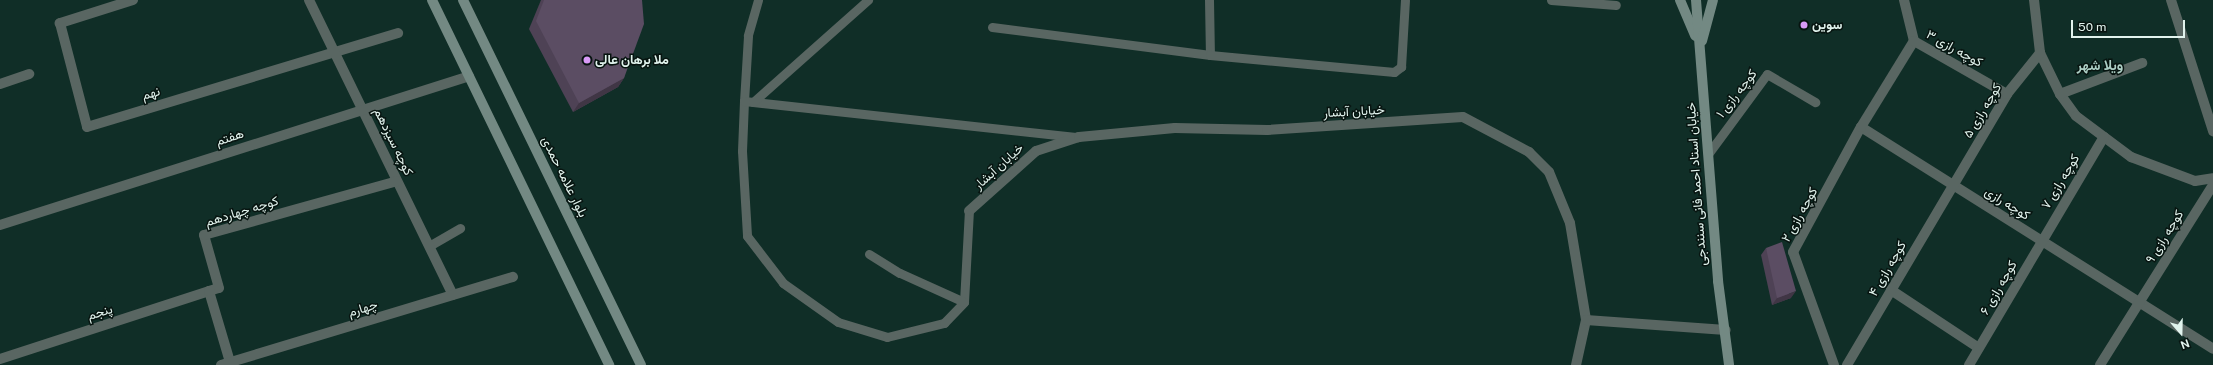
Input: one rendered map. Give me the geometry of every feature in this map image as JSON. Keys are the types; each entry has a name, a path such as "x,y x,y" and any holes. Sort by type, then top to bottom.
{"main road":[{"path":"432,0 609,365"},
{"name":"بلوار علامه حمدی","path":"463,0 641,365"},
{"path":"1680,0 1700,51"},
{"name":"خیابان استاد احمد فانی سنندجی","path":"1696,0 1718,281 1726,330 1729,365"},
{"path":"1700,51 1714,0"}],"street":[{"name":"نهم","path":"133,0 60,23 87,128 334,51 398,33"},
{"name":"کوچه سیزدهم","path":"309,0 453,295"},
{"path":"1904,0 1914,41"},
{"path":"2034,0 2040,53 2060,94 2076,116 2138,160 2195,181 2213,178"},
{"path":"2171,0 2213,131"},
{"name":"کوچه رازی ۳","path":"1861,127 1914,41 2007,94"},
{"name":"کوچه رازی ۵","path":"1951,185 2007,94 2040,53"},
{"path":"2060,94 2142,63"},
{"path":"0,84 29,74"},
{"name":"هفتم","path":"0,225 469,76"},
{"name":"خیابان آبشار","path":"969,211 1036,151 1079,137 1175,128 1267,130 1463,117 1529,152 1549,172 1570,223 1586,320 1576,365"},
{"name":"کوچه رازی","path":"1861,127 2213,349"},
{"name":"کوچه رازی ۲","path":"1834,365 1793,252 1861,127"},
{"name":"کوچه رازی ۷","path":"2041,241 2104,137"},
{"name":"کوچه چهاردهم","path":"209,291 219,288 204,235 397,181"},
{"name":"کوچه رازی ۴","path":"1847,365 1892,290 1951,185"},
{"name":"کوچه رازی ۹","path":"2100,365 2213,185"},
{"name":"کوچه رازی ۶","path":"1969,365 2041,241"},
{"name":"چهارم","path":"226,364 513,277"},
{"path":"1892,290 1979,348"},
{"path":"209,291 226,364"},
{"name":"پنجم","path":"0,359 209,291"},
{"path":"1586,320 1726,330"}],"lane":[{"path":"758,0 748,36 749,101 742,151 747,236 783,283 838,322 887,336 944,323 964,302 969,211"},
{"path":"749,101 868,0"},
{"path":"1209,0 1210,55"},
{"path":"992,27 1210,55 1394,72 1401,67 1405,0"},
{"path":"1551,0 1616,5"},
{"name":"کوچه رازی ۱","path":"1708,154 1767,74 1815,102"},
{"path":"749,101 1079,137"},
{"path":"429,246 460,228"},
{"path":"869,254 900,274 964,302"}],"building":[{"name":"ملا برهان عالی","path":"544,0 642,0 644,24 624,78 579,103 536,21"},
{"path":"1782,242 1796,291 1777,298 1766,248"}],"place":[{"name":"سوین","path":"1804,25"},
{"name":"ملا برهان عالی","path":"587,60"}],"district":[{"name":"ویلا شهر","path":"2100,65"}]}
